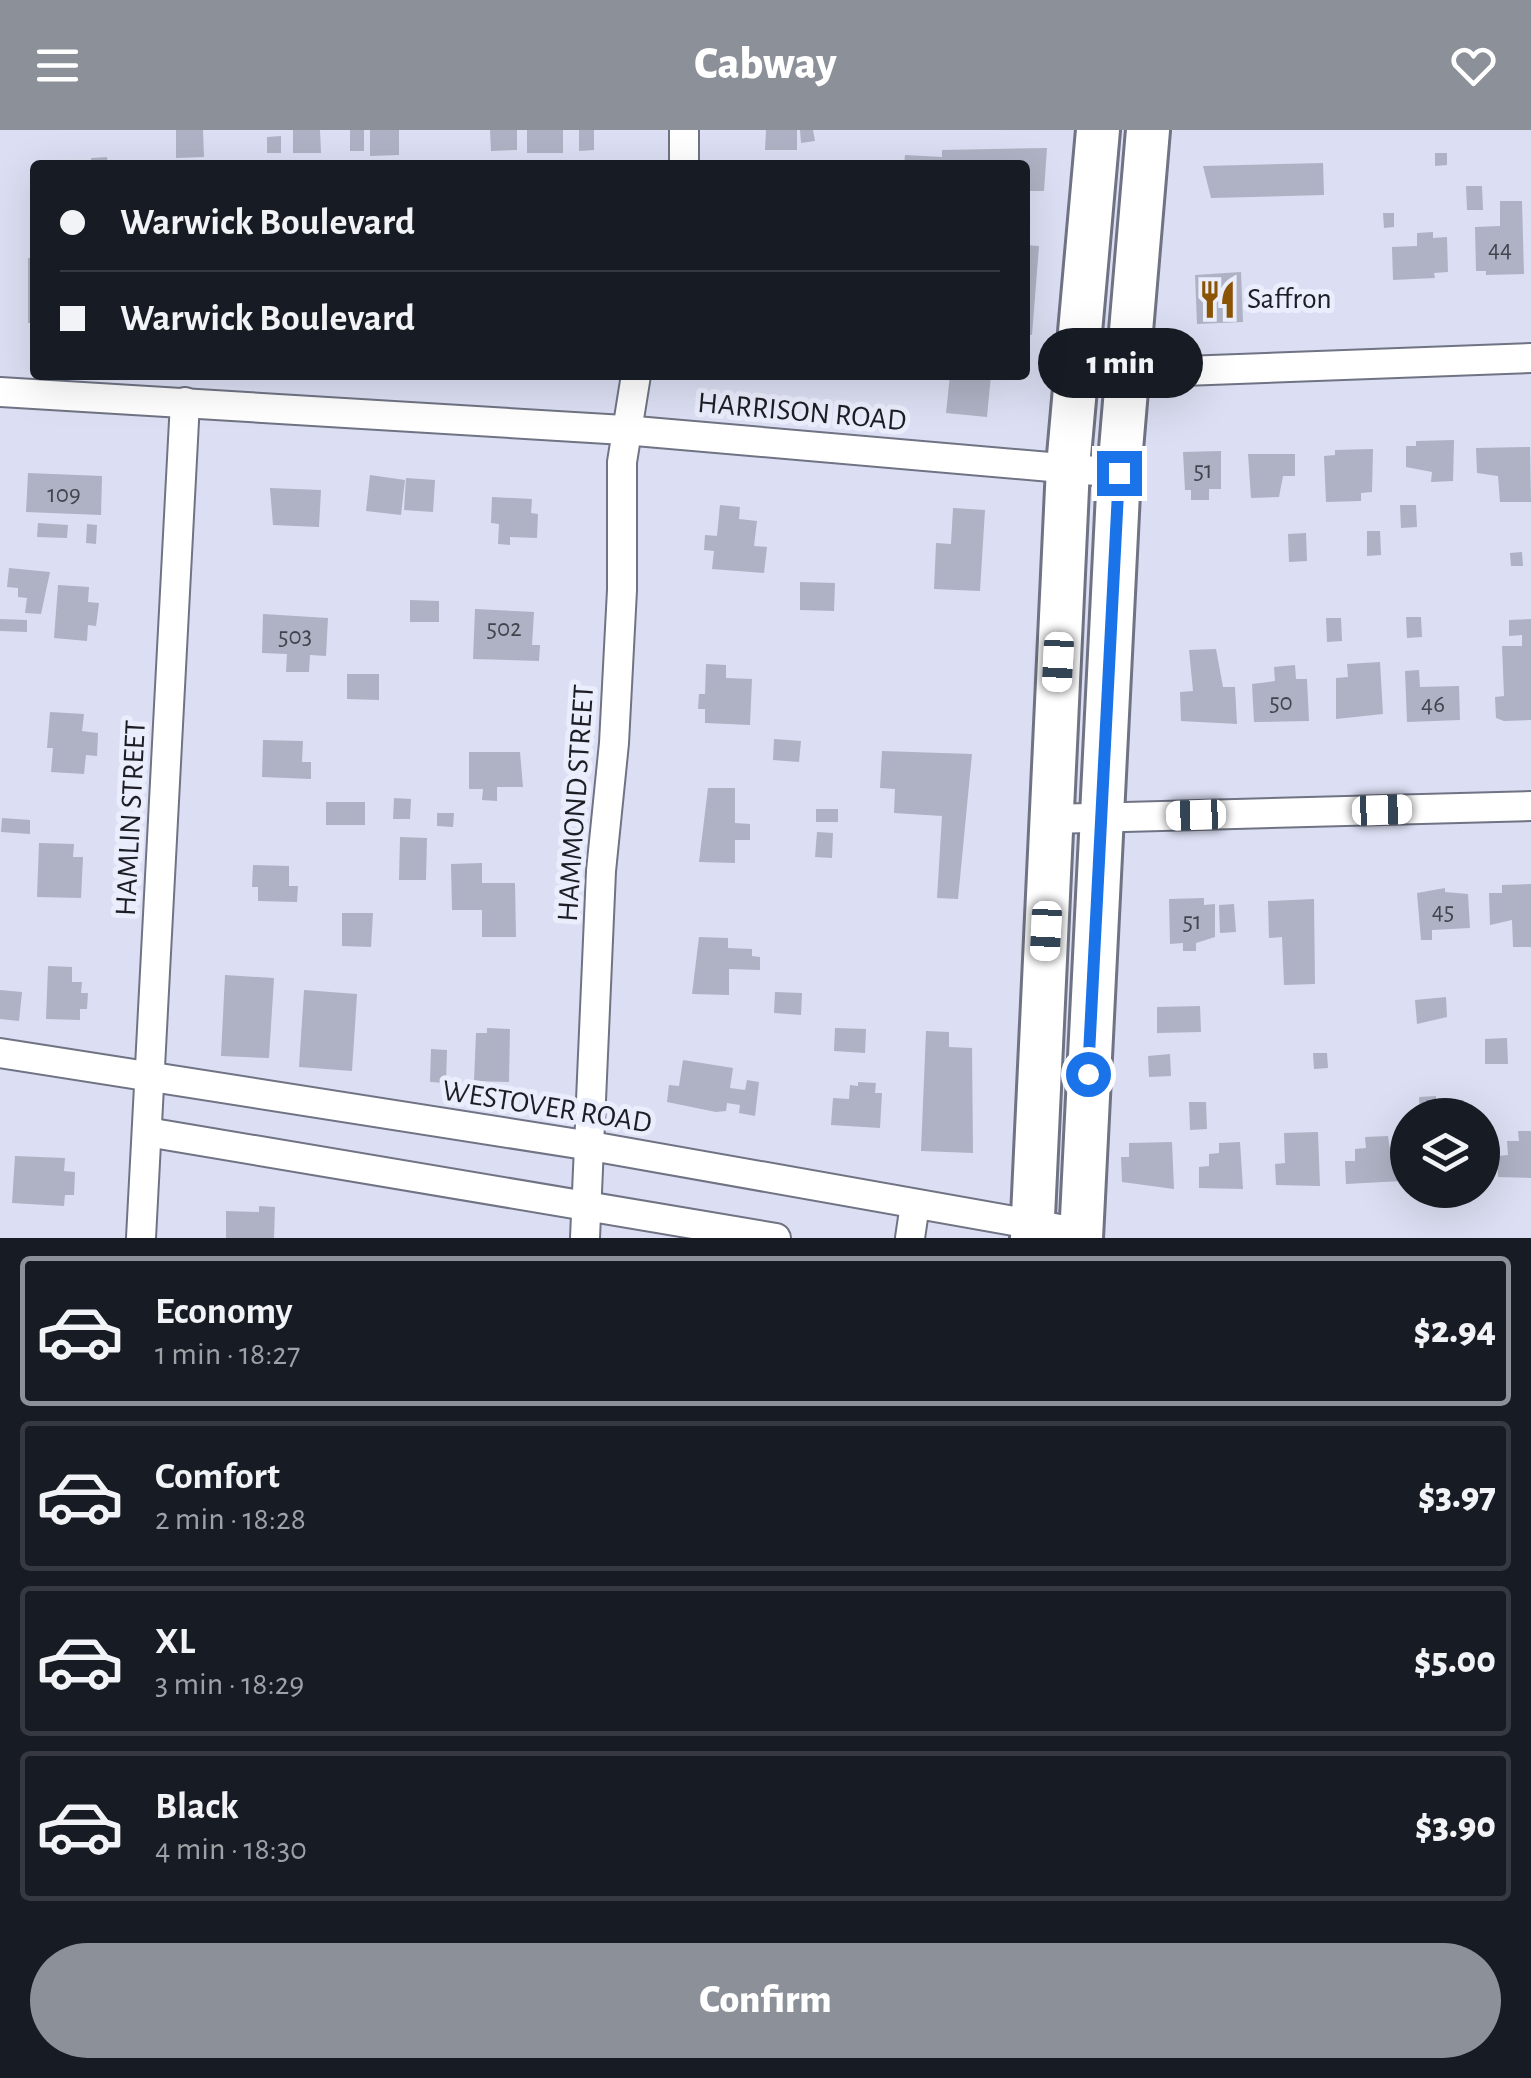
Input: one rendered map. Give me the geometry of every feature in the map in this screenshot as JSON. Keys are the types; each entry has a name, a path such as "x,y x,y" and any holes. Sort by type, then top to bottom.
{"main road":[{"path":"1032,1231 1068,467 1098,130"},
{"path":"1082,1236 1119,473 1148,130"}],"street":[{"path":"684,130 684,160"},
{"path":"1075,375 1531,358"},
{"name":"HAMMOND STREET","path":"586,1238 600,870 614,743 622,590 624,430 635,380"},
{"name":"HARRISON ROAD","path":"0,392 624,430 1119,473"},
{"name":"HAMLIN STREET","path":"141,1238 186,402"},
{"path":"1050,819 1531,806"},
{"name":"WESTOVER ROAD","path":"0,1053 591,1146 915,1204 1032,1231 1082,1236"},
{"path":"147,1132 776,1238"},
{"path":"910,1238 915,1204"}],"building":[{"path":"176,130 203,130 204,157 176,158"},
{"path":"293,130 320,130 321,153 293,153"},
{"path":"350,130 364,130 364,151 350,151"},
{"path":"370,130 399,130 399,155 370,156"},
{"path":"490,130 517,130 517,150 491,151"},
{"path":"527,130 563,130 563,153 527,153"},
{"path":"579,130 594,130 594,150 579,151"},
{"path":"766,130 797,130 797,150 765,150"},
{"path":"800,130 813,130 815,141 801,143"},
{"path":"281,136 281,153 267,153 267,137"},
{"path":"1047,148 1044,191 1030,191 1030,160 904,160 905,155 942,157 942,150"},
{"path":"1435,153 1447,153 1447,165 1435,166"},
{"path":"1323,163 1324,195 1211,198 1203,166"},
{"path":"1466,186 1482,186 1483,210 1467,210"},
{"path":"1500,201 1522,201 1524,274 1486,275 1486,271 1476,271 1475,227 1500,226"},
{"path":"1383,213 1394,213 1394,227 1384,228"},
{"path":"1433,232 1433,238 1447,237 1448,272 1434,273 1435,278 1393,280 1392,247 1417,246 1417,233"},
{"path":"1030,245 1039,246 1030,335"},
{"path":"28,258 30,258 30,323"},
{"path":"1241,272 1243,322 1197,324 1195,275"},
{"path":"949,380 991,380 987,417 946,413"},
{"path":"1454,440 1453,481 1431,482 1432,472 1406,467 1406,446 1416,446 1416,441"},
{"path":"1530,447 1531,502 1500,502 1498,476 1477,473 1476,448"},
{"path":"1373,449 1372,492 1361,493 1361,501 1326,502 1324,456 1335,455 1335,450"},
{"path":"1221,451 1221,489 1209,489 1209,500 1191,500 1191,490 1185,490 1183,452"},
{"path":"1248,454 1295,454 1295,476 1283,476 1279,497 1251,498"},
{"path":"28,473 102,476 101,515 26,512"},
{"path":"370,475 405,480 401,515 366,511"},
{"path":"406,478 435,480 433,512 404,510"},
{"path":"270,488 321,490 319,527 273,525"},
{"path":"492,497 532,499 531,513 538,514 537,538 510,537 510,545 498,544 499,524 491,523"},
{"path":"720,505 740,507 739,519 757,521 754,546 767,547 764,573 712,569 714,551 704,550 705,535 717,536"},
{"path":"1400,505 1416,505 1417,527 1401,528"},
{"path":"953,508 985,510 980,591 934,589 936,543 951,544"},
{"path":"38,523 68,525 67,538 37,537"},
{"path":"87,524 97,525 96,544 86,543"},
{"path":"1367,531 1380,531 1381,555 1367,556"},
{"path":"1306,533 1307,561 1289,562 1288,534"},
{"path":"1522,552 1523,566 1511,566 1510,553"},
{"path":"9,568 50,572 41,614 25,613 27,598 18,597 18,588 7,587"},
{"path":"800,582 835,583 834,611 800,610"},
{"path":"58,585 89,587 88,602 99,603 96,626 88,625 87,641 54,638"},
{"path":"410,600 439,601 439,622 410,622"},
{"path":"475,609 534,612 532,645 540,645 539,661 473,659"},
{"path":"263,614 328,618 326,656 310,655 309,672 286,672 287,654 262,653"},
{"path":"1406,617 1421,617 1422,637 1407,638"},
{"path":"1326,618 1341,618 1342,641 1327,642"},
{"path":"0,619 27,620 27,632 0,631"},
{"path":"1531,619 1531,720 1504,721 1496,718 1495,697 1504,696 1502,646 1522,646 1522,635 1509,636 1509,620"},
{"path":"1216,649 1223,687 1235,687 1237,724 1181,721 1180,692 1193,691 1189,650"},
{"path":"1380,662 1383,714 1336,719 1336,678 1348,677 1347,664"},
{"path":"706,664 726,665 726,678 752,679 750,725 705,723 705,709 698,709 699,694 705,694"},
{"path":"1295,665 1296,679 1307,679 1309,721 1254,722 1252,684 1275,681 1274,667"},
{"path":"1419,670 1420,687 1459,686 1460,720 1407,722 1405,671"},
{"path":"347,674 379,674 379,700 347,699"},
{"path":"50,712 84,714 82,731 98,733 97,756 86,755 84,774 51,772 53,748 47,748"},
{"path":"774,739 801,741 799,762 773,760"},
{"path":"263,740 303,741 302,762 311,762 311,779 262,777"},
{"path":"882,751 972,754 958,899 937,898 942,816 894,813 895,789 880,788"},
{"path":"469,752 520,752 523,787 497,787 497,801 482,800 483,789 469,789"},
{"path":"708,788 735,788 735,823 750,824 750,840 735,840 735,863 699,862"},
{"path":"394,798 411,799 410,819 393,819"},
{"path":"326,802 365,802 365,825 326,825"},
{"path":"816,809 838,809 838,822 816,822"},
{"path":"437,813 454,813 453,827 437,826"},
{"path":"2,818 30,820 30,834 1,832"},
{"path":"817,832 833,833 832,858 815,857"},
{"path":"400,837 427,838 426,880 399,880"},
{"path":"39,843 74,844 73,857 83,857 81,898 37,897"},
{"path":"482,863 482,883 515,883 516,937 482,937 482,910 452,910 451,864"},
{"path":"253,865 289,866 289,886 298,886 297,902 258,901 258,887 252,887"},
{"path":"1531,884 1531,947 1513,947 1512,920 1490,925 1489,893 1502,893 1502,885"},
{"path":"1445,888 1445,892 1468,894 1470,928 1432,930 1432,940 1421,940 1417,893"},
{"path":"1204,898 1204,905 1215,904 1215,937 1196,943 1196,951 1183,951 1183,943 1170,944 1169,899"},
{"path":"1314,899 1315,984 1284,985 1282,937 1269,938 1268,901"},
{"path":"1234,904 1236,932 1220,933 1219,905"},
{"path":"342,913 373,913 371,947 342,946"},
{"path":"699,937 728,938 728,948 752,949 752,956 760,957 760,970 729,969 729,995 692,994"},
{"path":"48,966 72,967 72,982 82,982 81,993 88,993 87,1009 80,1009 80,1020 46,1019"},
{"path":"225,975 274,978 269,1058 221,1056"},
{"path":"0,990 22,992 19,1021 0,1019"},
{"path":"304,990 357,994 352,1071 299,1067"},
{"path":"775,992 802,993 801,1015 774,1013"},
{"path":"1446,997 1447,1017 1417,1024 1415,1000"},
{"path":"1200,1006 1201,1032 1157,1033 1157,1007"},
{"path":"487,1028 510,1029 509,1082 474,1081 476,1033 487,1033"},
{"path":"835,1028 866,1029 865,1053 834,1051"},
{"path":"926,1031 949,1032 949,1047 972,1048 973,1153 921,1151"},
{"path":"1507,1038 1508,1064 1485,1064 1485,1039"},
{"path":"431,1049 447,1050 446,1083 430,1082"},
{"path":"1313,1053 1327,1053 1328,1068 1314,1069"},
{"path":"1170,1054 1171,1076 1149,1077 1148,1056"},
{"path":"683,1060 733,1068 730,1088 745,1090 747,1080 759,1082 755,1116 739,1113 740,1105 727,1103 726,1111 716,1112 667,1102 669,1085 679,1086"},
{"path":"858,1082 876,1083 875,1093 882,1093 880,1128 831,1125 833,1098 849,1099 850,1085 858,1086"},
{"path":"1189,1102 1206,1102 1207,1129 1190,1130"},
{"path":"1518,1131 1531,1131 1531,1178 1500,1177 1500,1156 1508,1155 1507,1141 1519,1141"},
{"path":"1318,1132 1320,1186 1276,1185 1275,1164 1285,1163 1284,1133"},
{"path":"1388,1136 1390,1182 1346,1184 1345,1161 1355,1161 1355,1149 1366,1148 1365,1137"},
{"path":"1172,1142 1174,1189 1122,1182 1121,1157 1129,1157 1129,1143"},
{"path":"1240,1142 1243,1189 1199,1188 1199,1167 1209,1166 1209,1154 1219,1153 1219,1143"},
{"path":"15,1156 65,1158 64,1171 75,1172 74,1195 65,1195 64,1206 12,1203"},
{"path":"259,1206 275,1207 274,1238 226,1238 226,1211 259,1212"}],"place":[{"name":"Saffron","path":"1217,299"}],"route":[{"path":"1088,1074 1119,473"}]}
